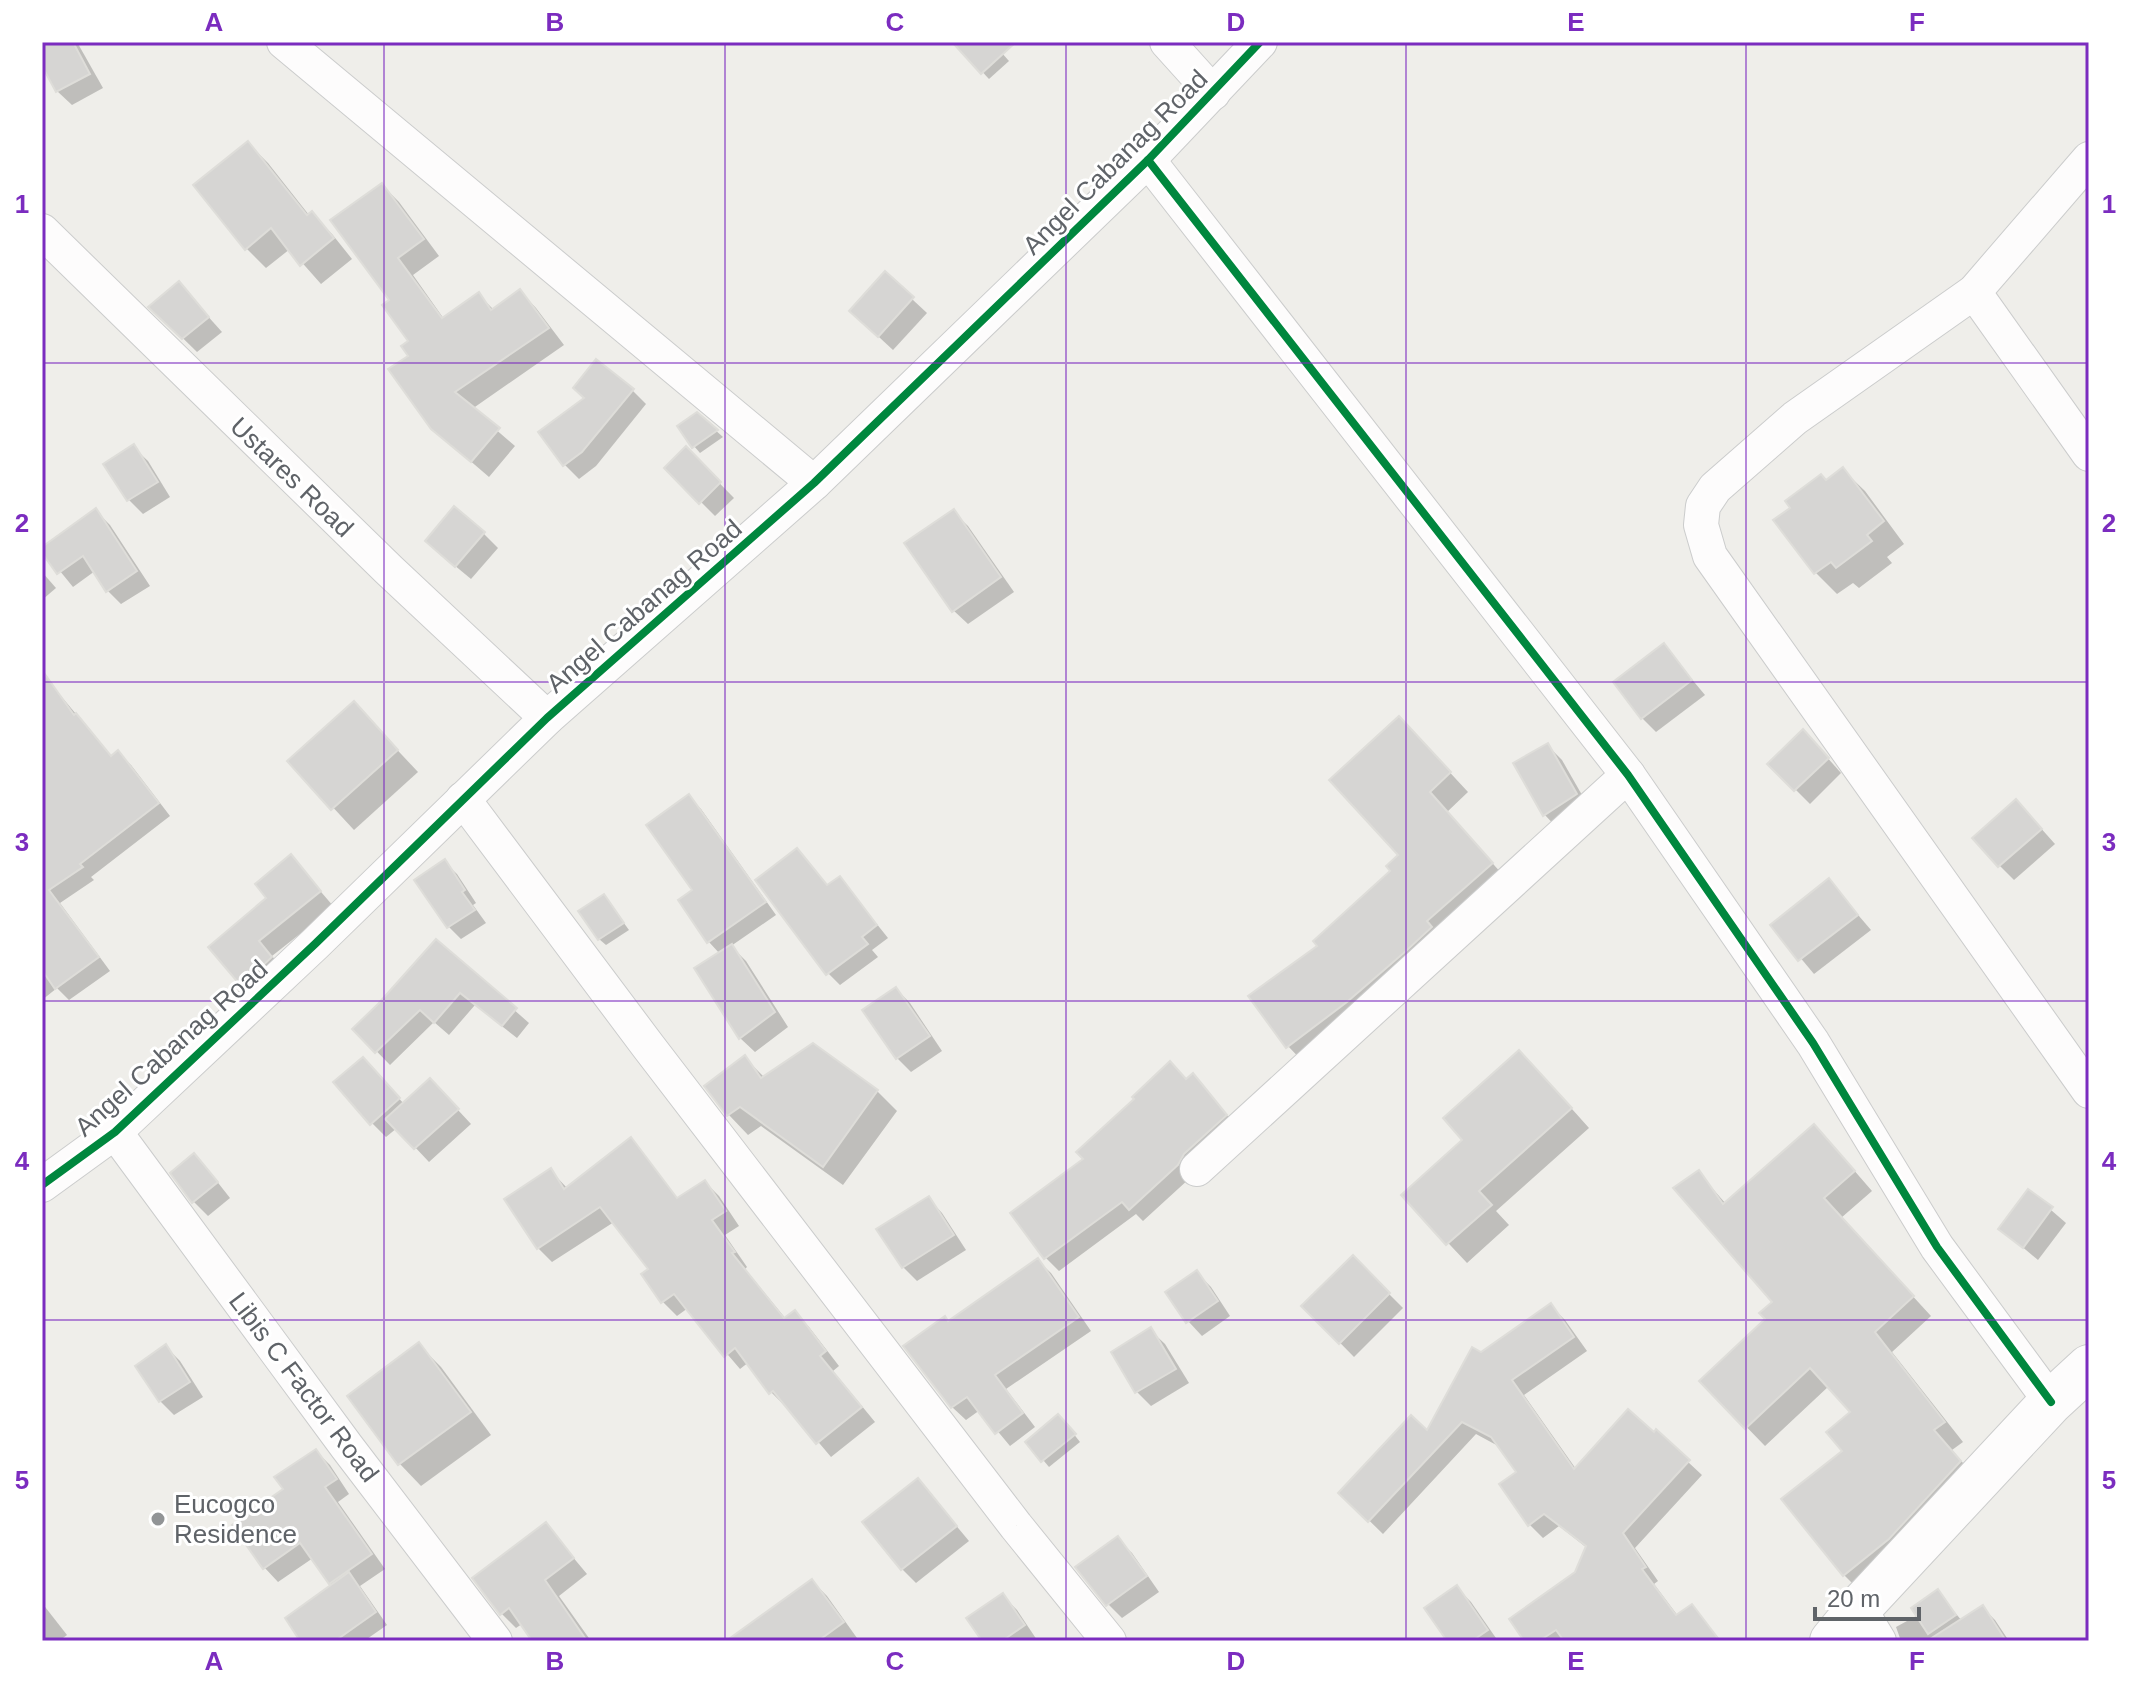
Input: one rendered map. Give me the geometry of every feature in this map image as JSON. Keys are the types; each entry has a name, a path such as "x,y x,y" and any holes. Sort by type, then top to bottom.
{"street":[{"path":"284,42 814,483"},
{"path":"1167,42 1213,93"},
{"name":"Angel Cabanag Road","path":"42,1185 115,1132 547,718 814,483 1148,160 1260,42"},
{"path":"2089,159 1974,292 1795,418 1715,488 1703,506 1701,525 1710,556 2089,1091"},
{"path":"1148,160 1628,775 1813,1043 1937,1247 2051,1402"},
{"name":"Ustares Road","path":"42,231 377,559 547,718"},
{"path":"1974,292 2089,454"},
{"path":"1197,1169 1628,775"},
{"path":"463,799 1016,1526 1109,1641"},
{"name":"Libis C Factor Road","path":"115,1132 347,1447 495,1641"},
{"path":"1857,1630 2051,1402 2089,1367"}],"building":[{"path":"42,42 73,42 90,74 56,92 42,66"},
{"path":"952,42 1016,42 981,74"},
{"path":"248,141 307,215 312,211 334,238 300,266 271,228 245,250 193,185"},
{"path":"382,183 424,239 398,258 442,318 479,292 491,310 520,289 549,328 455,392 500,428 471,462 431,429 388,369 408,356 401,346 408,341 382,305 389,300 330,220"},
{"path":"885,271 914,297 878,337 849,311"},
{"path":"179,281 209,317 182,339 148,307"},
{"path":"596,359 634,389 582,452 563,466 538,432 584,398 573,388"},
{"path":"697,412 718,430 692,448 677,426"},
{"path":"134,444 158,482 127,501 103,464"},
{"path":"686,446 721,482 699,504 664,468"},
{"path":"1843,467 1884,521 1867,535 1872,541 1836,568 1831,562 1814,574 1773,520 1790,508 1785,501 1821,474 1826,480"},
{"path":"454,506 485,532 455,567 425,541"},
{"path":"96,508 137,571 106,592 83,556 57,574 42,553 42,547"},
{"path":"954,509 1001,577 952,612 904,543"},
{"path":"1664,643 1692,680 1641,719 1613,682"},
{"path":"42,670 74,715 76,713 111,756 118,750 159,803 80,864 83,867 49,890 99,957 55,989 42,970"},
{"path":"354,701 398,750 331,810 287,761"},
{"path":"1399,716 1451,772 1430,792 1493,863 1427,921 1432,927 1406,951 1347,1002 1286,1048 1248,996 1317,946 1313,941 1390,871 1386,866 1398,855 1329,780"},
{"path":"1803,729 1829,758 1794,791 1767,764"},
{"path":"1548,743 1577,794 1543,816 1513,763"},
{"path":"689,794 766,902 707,943 678,900 692,890 646,825"},
{"path":"2016,799 2042,829 1998,867 1972,838"},
{"path":"797,848 827,885 840,876 877,925 862,937 868,944 826,975 755,880"},
{"path":"291,854 321,891 259,941 272,957 241,986 208,947 266,898 255,884"},
{"path":"445,859 475,910 447,928 414,880"},
{"path":"1829,878 1858,915 1798,961 1770,925"},
{"path":"604,894 624,923 598,940 578,911"},
{"path":"436,939 517,1008 502,1026 460,993 434,1023 420,1010 375,1053 352,1029"},
{"path":"732,944 775,1012 739,1039 694,968"},
{"path":"896,987 930,1036 896,1059 862,1010"},
{"path":"813,1043 878,1090 823,1167 740,1107 727,1116 704,1086 745,1055 761,1078"},
{"path":"1519,1050 1572,1108 1479,1191 1492,1205 1446,1245 1401,1195 1462,1140 1443,1118"},
{"path":"363,1057 400,1098 370,1125 333,1082"},
{"path":"1170,1061 1186,1079 1193,1073 1227,1115 1129,1210 1122,1202 1044,1259 1010,1213 1083,1159 1076,1152"},
{"path":"430,1078 459,1109 414,1149 385,1119"},
{"path":"1814,1124 1855,1171 1824,1198 1914,1296 1875,1332 1945,1422 1934,1430 1961,1461 1889,1539 1843,1576 1781,1499 1842,1451 1826,1432 1850,1412 1810,1368 1745,1429 1699,1381 1765,1319 1759,1313 1772,1302 1673,1188 1699,1170 1723,1204"},
{"path":"631,1137 677,1198 705,1180 726,1211 712,1220 735,1252 732,1253 784,1318 795,1310 826,1351 820,1356 862,1407 816,1444 773,1391 769,1394 735,1348 724,1357 674,1294 661,1303 641,1274 648,1269 600,1207 537,1249 504,1199 551,1168 564,1189"},
{"path":"194,1153 218,1182 192,1203 170,1173"},
{"path":"2028,1189 2053,1207 2023,1248 1998,1229"},
{"path":"929,1196 954,1235 902,1268 876,1229"},
{"path":"1353,1255 1390,1293 1339,1344 1301,1306"},
{"path":"1038,1258 1079,1317 995,1375 1023,1413 995,1434 967,1397 951,1408 903,1346 945,1316 948,1321"},
{"path":"1197,1270 1218,1301 1186,1323 1165,1292"},
{"path":"1551,1303 1574,1337 1512,1380 1574,1469 1628,1409 1690,1460 1623,1533 1646,1567 1642,1569 1676,1615 1692,1604 1720,1641 1564,1641 1556,1630 1539,1641 1524,1641 1509,1619 1575,1572 1586,1546 1544,1514 1528,1526 1499,1484 1516,1472 1491,1437 1462,1422 1368,1522 1338,1493 1411,1415 1427,1430 1472,1347 1481,1352"},
{"path":"1151,1327 1176,1369 1135,1393 1111,1352"},
{"path":"419,1342 471,1412 398,1465 347,1396"},
{"path":"166,1344 190,1382 159,1402 135,1366"},
{"path":"1058,1414 1076,1434 1041,1462 1025,1442"},
{"path":"316,1449 337,1479 325,1487 372,1554 329,1584 300,1543 263,1569 232,1525 283,1489 274,1477"},
{"path":"918,1478 957,1526 901,1570 862,1522"},
{"path":"546,1522 574,1558 545,1580 587,1641 532,1641 509,1608 500,1615 472,1578"},
{"path":"1118,1536 1147,1576 1106,1606 1075,1567"},
{"path":"349,1572 376,1612 335,1641 300,1641 285,1618"},
{"path":"812,1579 844,1622 818,1641 726,1641"},
{"path":"1457,1585 1488,1630 1472,1641 1447,1641 1424,1608"},
{"path":"1938,1589 1956,1615 1928,1634 1911,1608"},
{"path":"1003,1593 1025,1625 1002,1641 982,1641 966,1618"},
{"path":"1983,1605 2006,1641 1927,1641"}],"cycle path":[{"path":"42,1185 115,1132 315,944 547,718 814,483 1148,160 1260,42"},
{"path":"1148,160 1628,775 1813,1043 1937,1247 2051,1402"}],"place":[{"name":"Eucogco Residence","path":"158,1519"}]}
